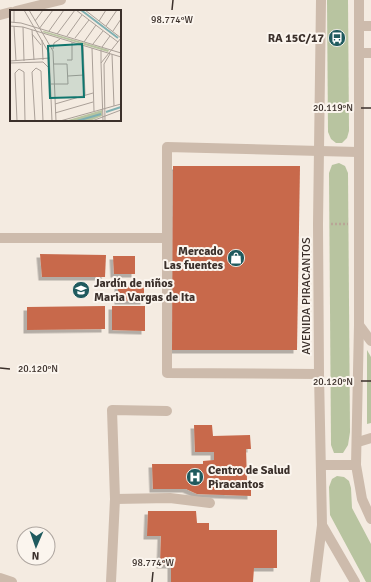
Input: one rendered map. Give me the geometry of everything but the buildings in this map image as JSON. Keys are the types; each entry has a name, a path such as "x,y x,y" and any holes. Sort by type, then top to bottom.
{"street":[{"path":"20,10 61,0"},
{"name":"AVENIDA PIRACANTOS","path":"321,0 318,224 322,525 355,582"},
{"path":"359,0 359,325 358,442 356,465 362,499 371,519"},
{"path":"0,15 10,12"},
{"path":"359,26 371,26"},
{"path":"359,53 371,53"},
{"path":"319,374 167,373 167,147 358,152"},
{"path":"0,238 168,238"},
{"path":"359,325 371,341"},
{"path":"111,582 115,499 112,410 167,411"},
{"path":"358,442 371,438"},
{"path":"321,465 356,465"},
{"path":"115,499 170,498 210,503"},
{"path":"315,582 322,525"},
{"path":"0,578 12,582"}],"path":[{"path":"318,224 358,224"}],"green space":[{"path":"327,0 348,0 349,131 347,138 342,143 336,143 331,139 328,132"},
{"path":"339,163 345,166 348,173 350,432 348,445 343,453 334,453 331,445 329,173 332,165"},
{"path":"367,350 371,357 371,423 367,424"},
{"path":"337,476 344,477 349,481 351,488 352,508 371,544 371,582 366,582 330,515 329,487 332,479"}],"place":[{"name":"RA 15C/17","path":"337,38"},
{"name":"Mercado Las fuentes","path":"236,258"},
{"name":"Jardín de niños Maria Vargas de Ita","path":"81,290"},
{"name":"Centro de Salud Piracantos","path":"195,477"}]}
